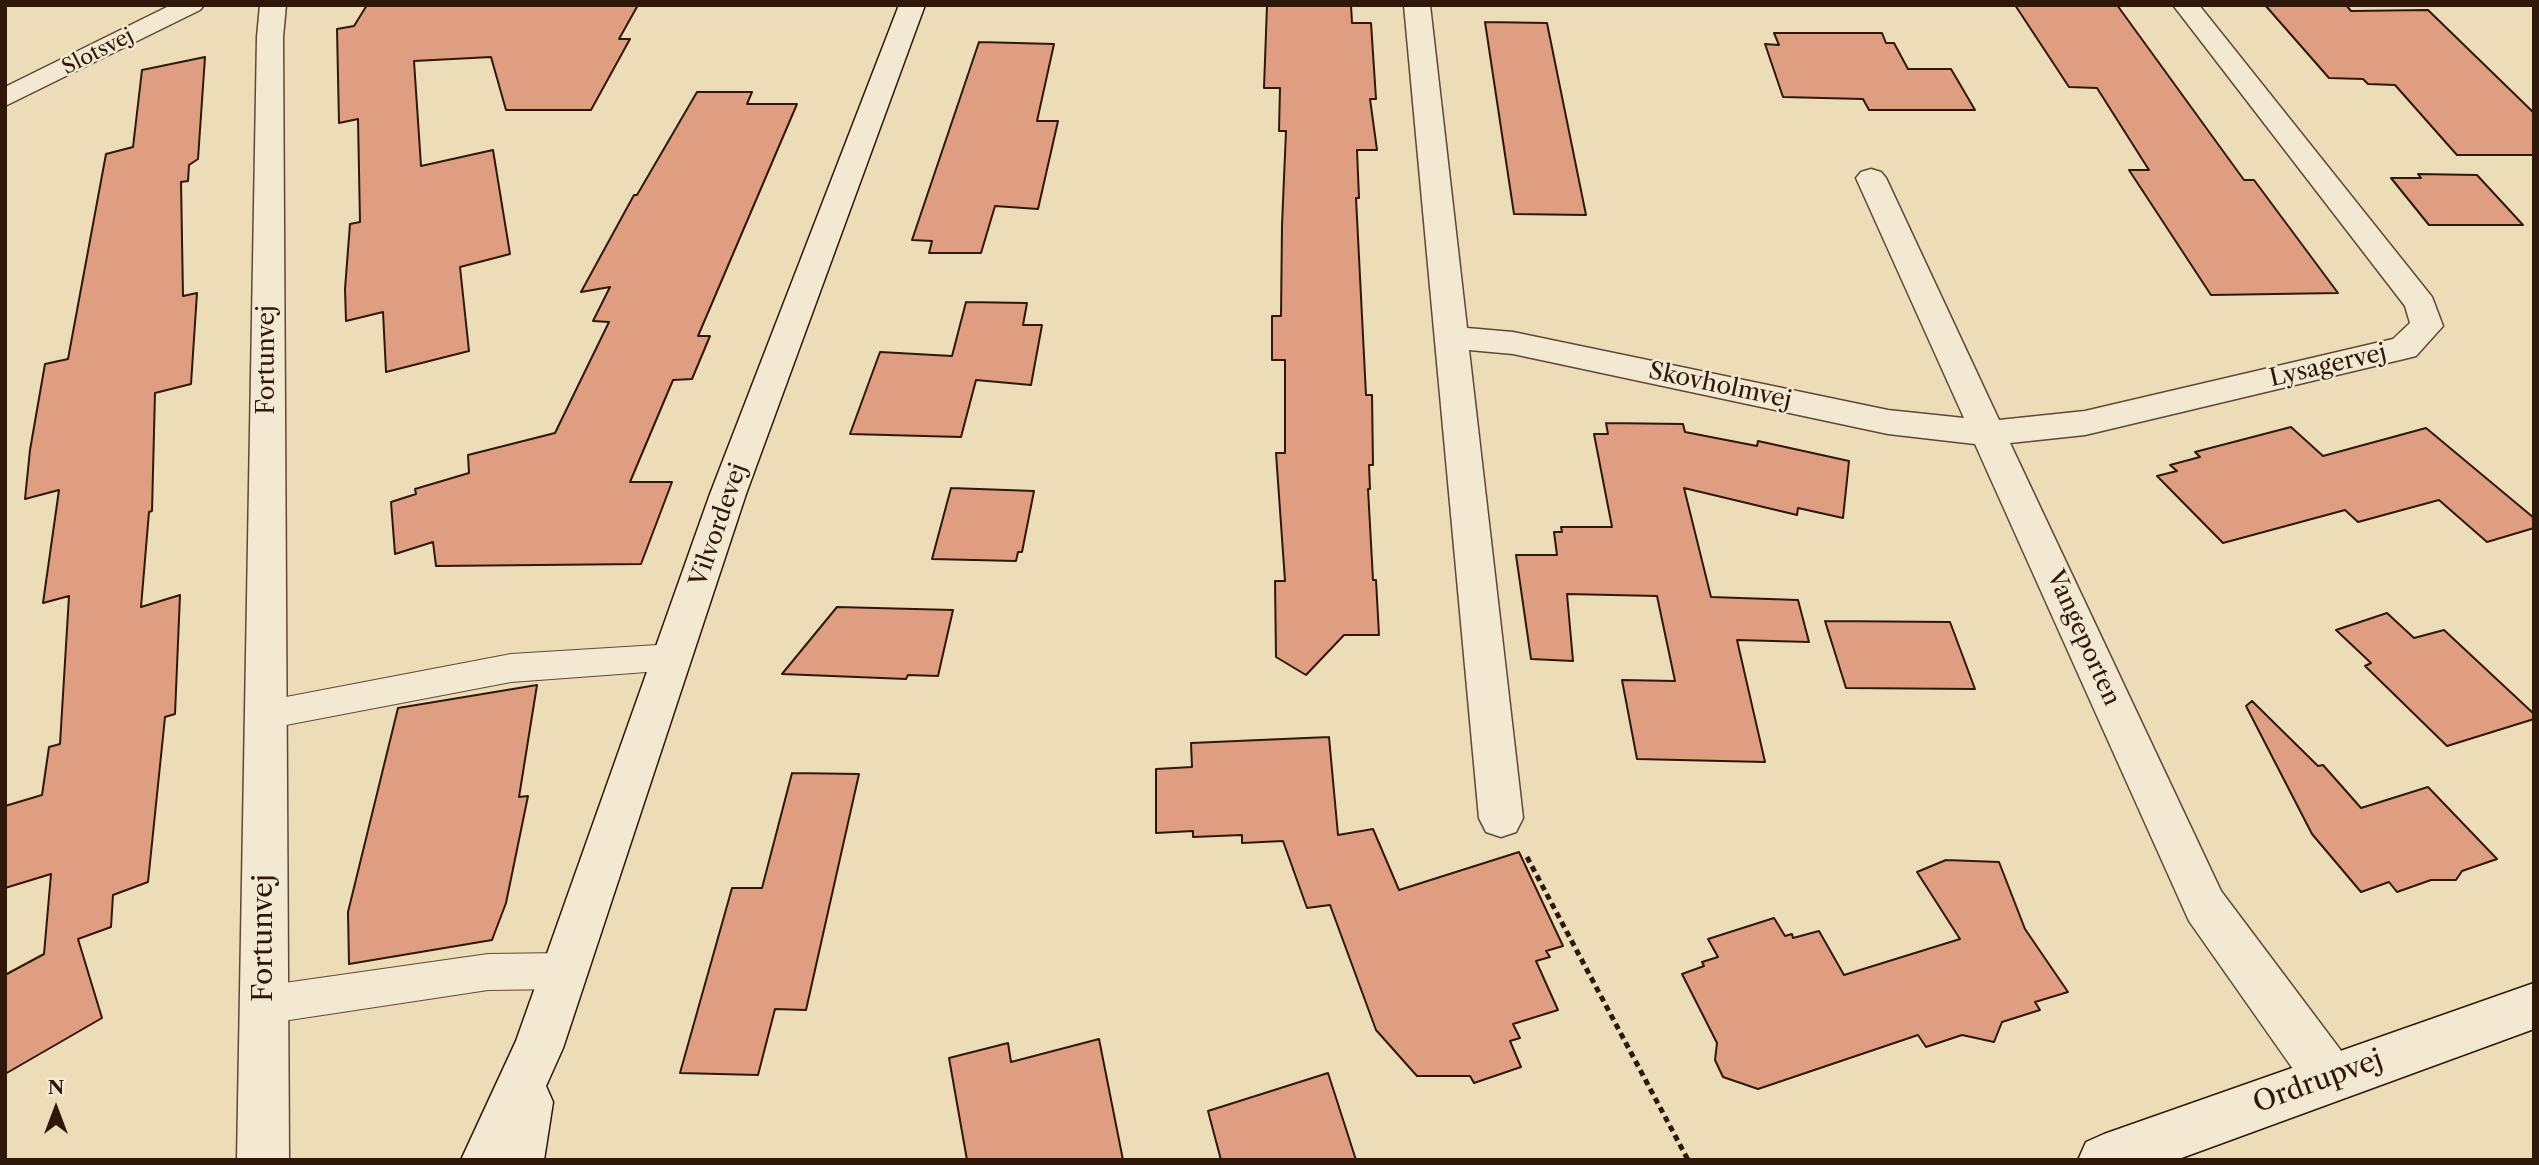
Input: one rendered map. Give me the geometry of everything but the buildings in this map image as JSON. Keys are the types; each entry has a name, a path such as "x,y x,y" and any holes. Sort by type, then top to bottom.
{"street":[{"name":"Slotsvej","path":"5,99 191,5"},
{"name":"Fortunvej","path":"263,1160 270,51 273,5"},
{"name":"Vilvordevej","path":"487,1160 538,1048 728,495 912,5"},
{"path":"1417,5 1501,818"},
{"name":"Lysagervej","path":"1990,433 2085,423 2404,348 2427,326 2421,304 2186,5"},
{"name":"Vangeporten","path":"1871,178 2205,906 2330,1078"},
{"name":"Skovholmvej","path":"1451,338 1513,343 1888,422 1990,433"},
{"name":"Ordrupvej","path":"2104,1160 2534,1006"},
{"name":"Vilvordevej","path":"518,1160 538,1048"}],"lane":[{"path":"265,715 510,668 674,657"},
{"path":"263,1005 488,972 564,971"}],"path":[{"path":"1501,818 1526,855 1688,1160"}]}
